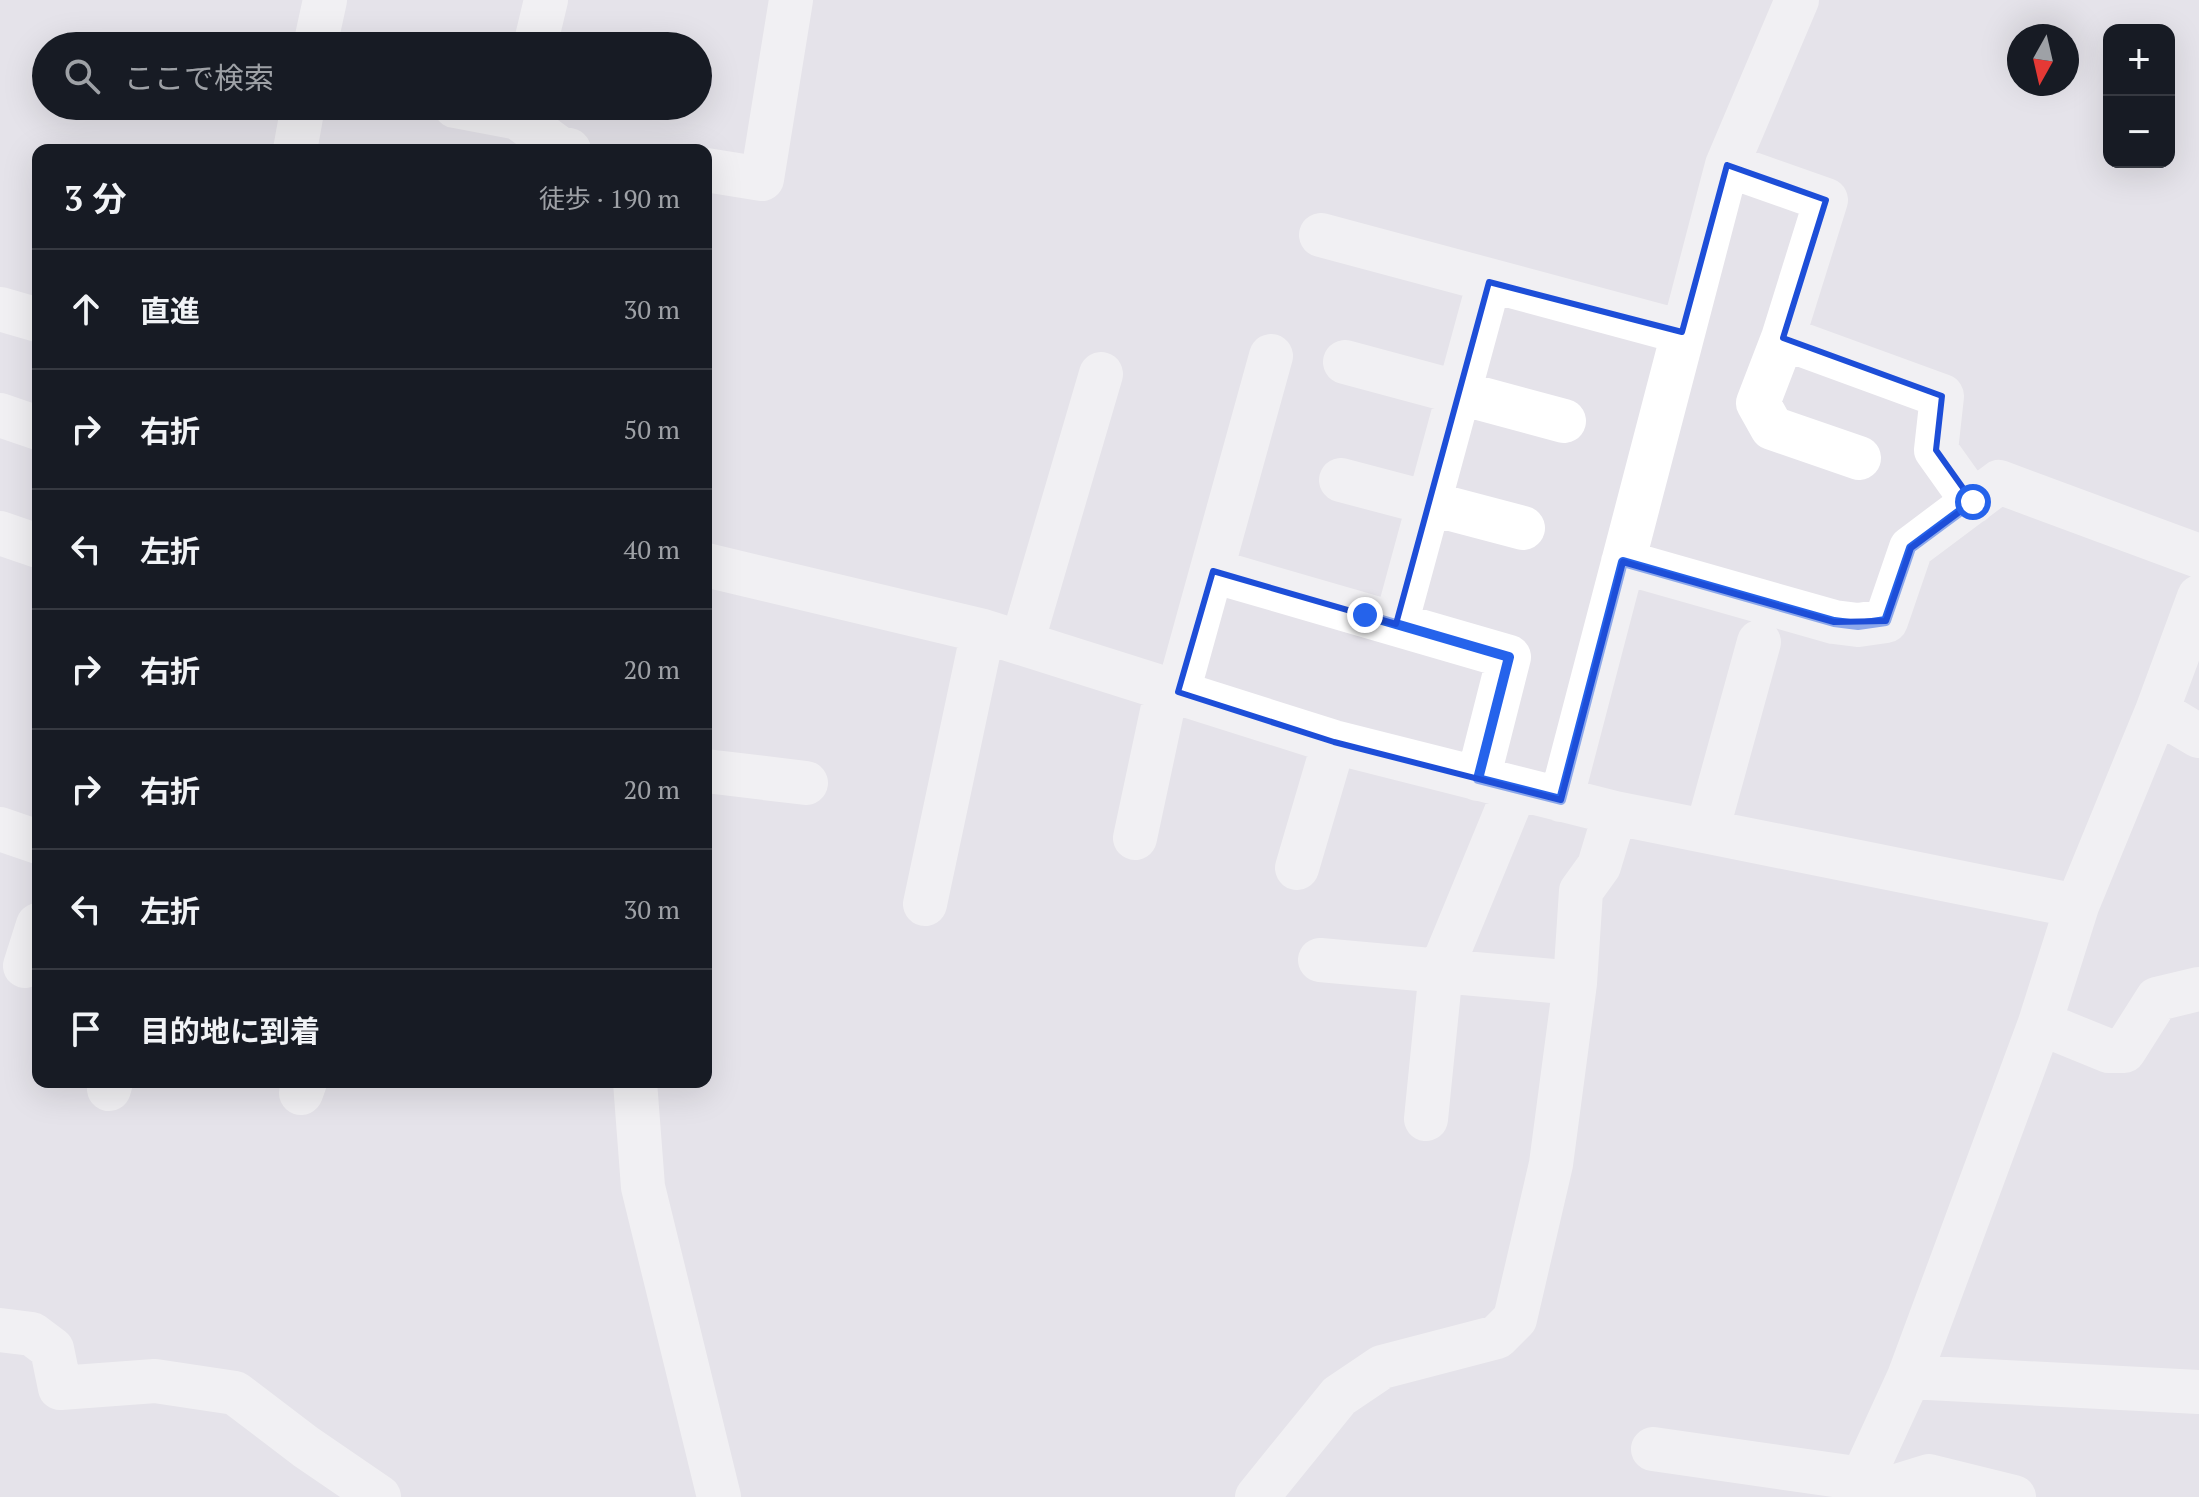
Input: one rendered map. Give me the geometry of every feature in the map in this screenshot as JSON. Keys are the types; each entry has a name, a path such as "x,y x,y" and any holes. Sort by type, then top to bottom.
{"street":[{"path":"318,32 325,0"},
{"path":"538,32 546,0"},
{"path":"712,171 762,179 791,0"},
{"path":"1561,800 1727,165 1797,0"},
{"path":"296,144 300,120"},
{"path":"517,125 552,144"},
{"path":"1727,165 1826,200 1783,338 1758,403 1772,428 1859,458"},
{"path":"1321,235 1682,332"},
{"path":"1396,624 1489,282"},
{"path":"0,309 32,318"},
{"path":"1783,338 1942,396 1936,450 1973,502"},
{"path":"1135,838 1173,690 1213,571 1271,356"},
{"path":"1345,362 1564,421"},
{"path":"925,904 1002,637 1101,374"},
{"path":"0,415 32,426"},
{"path":"1341,480 1523,528"},
{"path":"1623,562 1834,622 1858,625 1886,621 1911,548 1999,482 2199,556"},
{"path":"0,533 32,544"},
{"path":"712,566 1002,637 1334,742 1561,800 2077,906"},
{"path":"1213,571 1509,657 1497,783 1441,970 1426,1119"},
{"path":"1859,1491 1909,1377 2040,1023 2077,906 2157,711 2199,597"},
{"path":"1707,831 1759,642"},
{"path":"2157,711 2199,736"},
{"path":"1297,868 1334,742"},
{"path":"712,772 806,783"},
{"path":"1257,1497 1339,1396 1382,1367 1497,1337 1515,1319 1551,1164 1575,983 1581,891 1599,866 1615,813"},
{"path":"0,829 32,840"},
{"path":"21,965 32,939"},
{"path":"1320,960 1575,983"},
{"path":"2040,1023 2109,1051 2124,1051 2157,999 2199,989"},
{"path":"635,1088 643,1187 719,1497"},
{"path":"0,1330 32,1334 52,1349 60,1388 155,1381 235,1393 379,1497"},
{"path":"1909,1377 2199,1392"},
{"path":"1653,1449 1859,1491 1929,1476 2014,1497"}],"highlighted area":[{"path":"1727,165 1826,200 1783,338 1942,396 1936,450 1973,502 1911,548 1886,621 1834,622 1623,562 1561,800 1334,742 1178,692 1213,571 1396,624 1489,282 1682,332"}],"route":[{"path":"1365,615 1509,657 1478,779 1561,800 1623,562 1834,622 1858,625 1886,621 1911,548 1973,502"}]}
